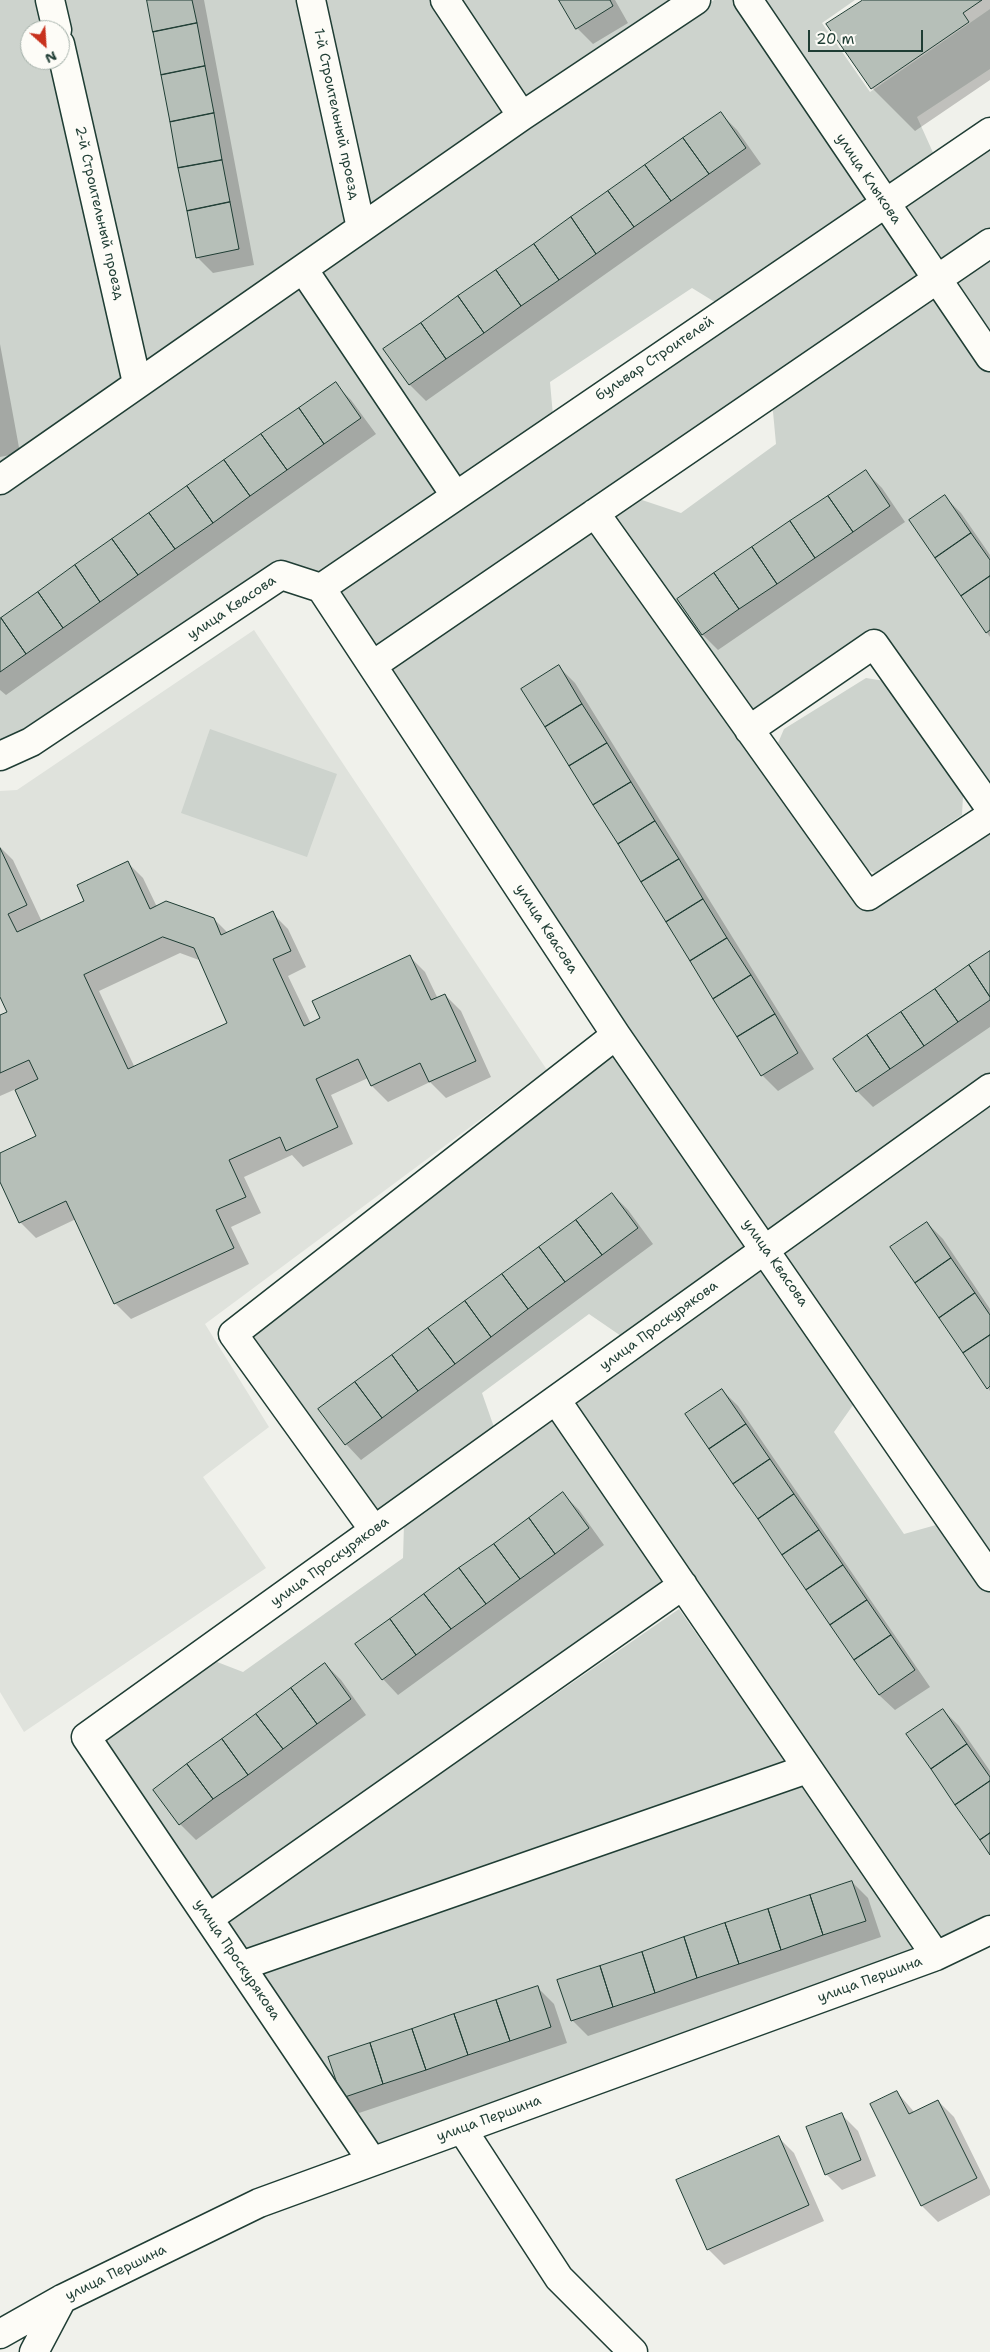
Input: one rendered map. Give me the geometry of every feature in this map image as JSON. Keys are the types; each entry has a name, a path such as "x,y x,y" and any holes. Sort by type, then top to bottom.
{"street":[{"path":"50,0 55,20"},
{"name":"1-й Строительный проезд","path":"311,0 361,228"},
{"path":"445,0 522,116"},
{"path":"0,480 522,116 696,0"},
{"name":"улица Клыкова","path":"748,0 990,357"},
{"name":"2-й Строительный проезд","path":"66,70 137,383"},
{"name":"бульвар Строителей","path":"320,588 990,132"},
{"path":"373,665 990,243"},
{"path":"303,269 455,495"},
{"path":"596,513 868,896 990,816"},
{"name":"улица Квасова","path":"0,756 31,742 281,575 320,588 373,665 616,1035 990,1577"},
{"path":"749,730 874,644 990,808"},
{"path":"374,1530 233,1334 616,1035"},
{"name":"улица Проскурякова","path":"372,2161 86,1737 990,1088"},
{"path":"556,1400 936,1956"},
{"path":"209,1918 683,1585"},
{"path":"241,1966 807,1769"},
{"name":"улица Першина","path":"0,2334 62,2300 259,2203 936,1956 990,1930"},
{"path":"462,2129 559,2278 633,2352"},
{"path":"34,2352 62,2300"}],"shaded area":[{"path":"0,0 41,0 46,20 20,20 20,70 57,70 129,379 0,469"},
{"path":"59,0 299,0 347,228 143,370 70,48 70,20 64,20"},
{"path":"326,0 430,0 509,117 371,211"},
{"path":"454,0 683,0 524,107"},
{"path":"714,0 736,0 872,199 718,304 692,288 550,382 553,416 460,480 318,273"},
{"path":"757,0 855,0 822,23 870,92 990,9 990,69 917,117 935,157 885,190"},
{"path":"990,141 990,234 938,270 895,206"},
{"path":"882,213 926,278 376,656 332,591"},
{"path":"990,248 990,347 945,281"},
{"path":"301,284 442,493 319,578 281,566 0,748 0,491"},
{"path":"934,291 990,370 990,798 874,636 750,720 604,515 630,496 681,513 776,444 772,401"},
{"path":"595,521 865,904 990,822 990,1077 766,1237 383,667"},
{"path":"254,630 547,1070 205,1324 269,1427 203,1477 266,1568 24,1732 0,1692 0,791 17,790"},
{"path":"866,678 885,681 963,796 962,815 875,873 861,867 778,743 784,729"},
{"path":"210,729 337,774 307,857 181,813"},
{"path":"615,1049 753,1246 624,1338 589,1314 482,1393 495,1430 375,1516 248,1338"},
{"path":"990,1097 990,1561 778,1250"},
{"path":"765,1265 858,1398 834,1432 904,1534 943,1523 990,1592 990,1919 940,1942 570,1405"},
{"path":"557,1414 672,1583 211,1905 102,1740 212,1660 243,1672 403,1558 404,1524"},
{"path":"679,1609 786,1762 243,1951 223,1924"},
{"path":"803,1780 922,1950 373,2149 254,1970"}],"building":[{"path":"147,0 192,0 197,23 153,32"},
{"path":"559,0 610,0 613,6 576,29"},
{"path":"863,0 982,0 963,13 969,22 871,89 826,24"},
{"path":"197,23 205,66 161,75 153,32"},
{"path":"205,66 214,113 170,122 161,75"},
{"path":"721,112 746,148 709,174 683,138"},
{"path":"214,113 222,160 178,168 170,122"},
{"path":"683,138 709,174 671,201 645,165"},
{"path":"222,160 230,202 187,211 178,168"},
{"path":"645,165 671,201 634,227 608,191"},
{"path":"608,191 634,227 596,254 571,217"},
{"path":"230,202 239,249 196,258 187,211"},
{"path":"571,217 596,254 559,280 534,244"},
{"path":"534,244 559,280 521,306 496,270"},
{"path":"496,270 521,306 484,333 458,296"},
{"path":"458,296 484,333 446,359 421,323"},
{"path":"421,323 446,359 409,385 383,349"},
{"path":"336,382 361,418 324,444 299,408"},
{"path":"299,408 324,444 287,470 261,434"},
{"path":"261,434 287,470 250,496 224,460"},
{"path":"224,460 250,496 213,523 187,486"},
{"path":"866,470 890,506 853,532 828,496"},
{"path":"187,486 213,523 175,549 149,513"},
{"path":"945,495 971,533 935,558 909,520"},
{"path":"828,496 853,532 815,558 790,521"},
{"path":"149,513 175,549 138,575 112,539"},
{"path":"790,521 815,558 777,584 752,547"},
{"path":"971,533 990,560 990,576 961,596 935,558"},
{"path":"112,539 138,575 100,602 75,565"},
{"path":"752,547 777,584 739,609 714,573"},
{"path":"75,565 100,602 63,628 38,592"},
{"path":"714,573 739,609 702,635 677,599"},
{"path":"990,576 990,630 986,633 961,596"},
{"path":"38,592 63,628 26,654 1,618"},
{"path":"0,619 26,654 0,672"},
{"path":"559,665 582,704 545,727 521,689"},
{"path":"582,704 607,743 569,766 545,727"},
{"path":"607,743 631,782 593,805 569,766"},
{"path":"631,782 655,821 618,844 593,805"},
{"path":"655,821 679,859 641,882 618,844"},
{"path":"0,848 27,905 8,914 17,932 84,901 77,885 128,861 150,909 166,901 214,918 221,935 273,911 291,951 273,959 304,1026 320,1018 312,1001 410,955 431,1000 445,994 476,1061 429,1082 420,1063 371,1086 358,1059 316,1079 338,1127 286,1151 280,1137 229,1160 246,1197 216,1210 234,1248 114,1304 66,1201 19,1223 0,1182 0,1153 36,1136 15,1090 38,1079 29,1060 0,1073 0,1015 7,1012 0,997","holes":["163,937 194,948 227,1023 128,1069 84,975"]},
{"path":"679,859 703,899 666,922 641,882"},
{"path":"703,899 727,938 690,961 666,922"},
{"path":"727,938 751,975 713,999 690,961"},
{"path":"990,951 990,997 969,965"},
{"path":"969,965 990,997 990,1000 958,1022 935,989"},
{"path":"751,975 775,1014 737,1037 713,999"},
{"path":"935,989 958,1022 924,1046 901,1012"},
{"path":"901,1012 924,1046 890,1069 867,1035"},
{"path":"775,1014 798,1053 761,1076 737,1037"},
{"path":"867,1035 890,1069 856,1092 833,1059"},
{"path":"612,1193 638,1228 602,1255 576,1220"},
{"path":"576,1220 602,1255 565,1282 539,1247"},
{"path":"927,1222 951,1258 915,1283 890,1247"},
{"path":"539,1247 565,1282 528,1309 502,1274"},
{"path":"951,1258 975,1293 939,1318 915,1283"},
{"path":"502,1274 528,1309 491,1337 465,1301"},
{"path":"975,1293 990,1315 990,1335 963,1353 939,1318"},
{"path":"465,1301 491,1337 455,1364 428,1328"},
{"path":"428,1328 455,1364 418,1391 392,1355"},
{"path":"990,1335 990,1386 987,1389 963,1353"},
{"path":"392,1355 418,1391 382,1418 355,1382"},
{"path":"355,1382 382,1418 345,1445 318,1409"},
{"path":"722,1389 746,1424 709,1449 685,1414"},
{"path":"746,1424 770,1459 733,1484 709,1449"},
{"path":"770,1459 794,1494 758,1519 733,1484"},
{"path":"563,1492 589,1528 555,1554 529,1518"},
{"path":"794,1494 819,1530 782,1555 758,1519"},
{"path":"529,1518 555,1554 520,1579 494,1544"},
{"path":"819,1530 843,1565 806,1590 782,1555"},
{"path":"494,1544 520,1579 486,1604 459,1568"},
{"path":"843,1565 867,1600 830,1625 806,1590"},
{"path":"459,1568 486,1604 451,1629 424,1594"},
{"path":"424,1594 451,1629 416,1655 390,1619"},
{"path":"867,1600 891,1635 854,1660 830,1625"},
{"path":"390,1619 416,1655 382,1680 355,1644"},
{"path":"891,1635 915,1670 879,1695 854,1660"},
{"path":"325,1663 351,1699 317,1724 291,1688"},
{"path":"291,1688 317,1724 283,1749 256,1714"},
{"path":"943,1709 967,1744 931,1769 906,1734"},
{"path":"256,1714 283,1749 248,1775 222,1739"},
{"path":"222,1739 248,1775 213,1799 187,1764"},
{"path":"967,1744 990,1777 990,1781 955,1805 931,1769"},
{"path":"187,1764 213,1799 179,1825 153,1790"},
{"path":"990,1781 990,1833 980,1840 955,1805"},
{"path":"990,1833 990,1855 980,1840"},
{"path":"852,1881 866,1921 823,1935 810,1895"},
{"path":"810,1895 823,1935 781,1950 768,1909"},
{"path":"768,1909 781,1950 739,1964 725,1923"},
{"path":"725,1923 739,1964 697,1978 684,1937"},
{"path":"684,1937 697,1978 655,1993 642,1952"},
{"path":"642,1952 655,1993 613,2007 600,1966"},
{"path":"600,1966 613,2007 571,2021 557,1980"},
{"path":"538,1986 551,2027 510,2041 496,2000"},
{"path":"496,2000 510,2041 468,2055 454,2014"},
{"path":"454,2014 468,2055 426,2070 412,2029"},
{"path":"412,2029 426,2070 383,2084 370,2043"},
{"path":"370,2043 383,2084 342,2098 328,2057"},
{"path":"897,2091 909,2114 938,2100 977,2178 921,2206 870,2104"},
{"path":"842,2113 861,2160 825,2175 806,2127"},
{"path":"779,2136 809,2205 707,2250 676,2180"}]}
